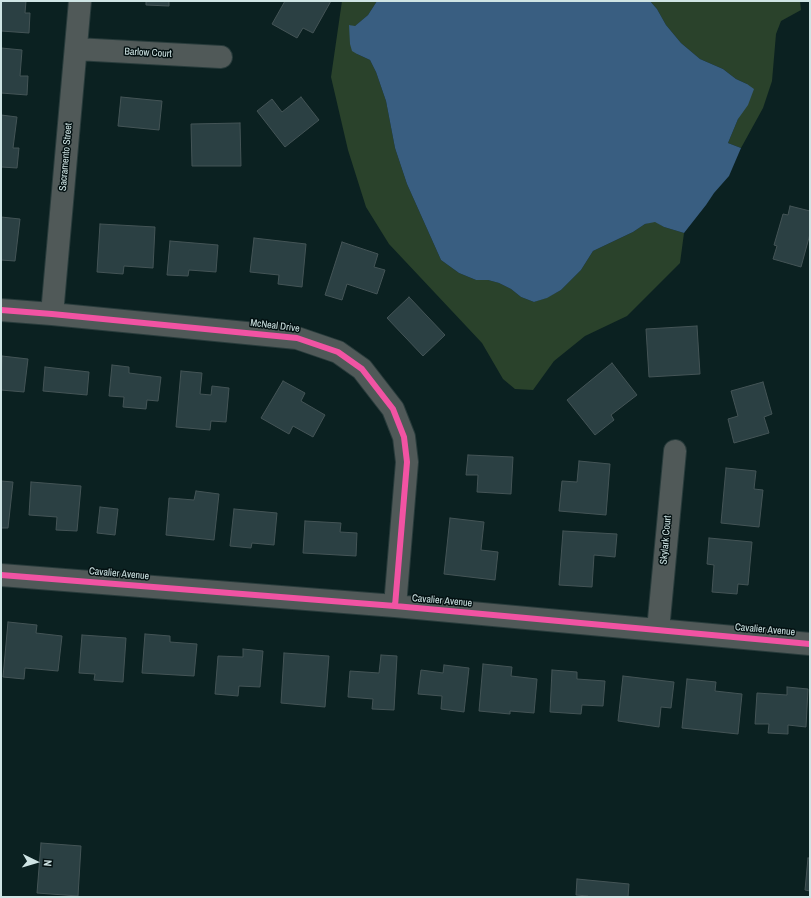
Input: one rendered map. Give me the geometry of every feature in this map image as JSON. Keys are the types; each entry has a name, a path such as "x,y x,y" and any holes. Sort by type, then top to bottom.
{"street":[{"name":"Sacramento Street","path":"52,314 80,1"},
{"name":"Barlow Court","path":"76,49 221,57"},
{"name":"McNeal Drive","path":"1,310 298,338 338,352 362,369 393,409 404,437 407,462 395,606"},
{"name":"Skylark Court","path":"658,630 675,451"},
{"name":"Cavalier Avenue","path":"1,575 395,606 810,644"}],"green space":[{"path":"342,1 377,1 368,15 354,27 349,25 357,54 370,60 376,72 386,101 395,148 407,184 441,260 459,273 476,280 488,280 499,283 511,289 521,297 534,302 546,298 561,290 581,270 593,251 633,232 645,224 655,221 664,227 684,233 680,263 627,316 585,336 554,361 533,390 515,389 503,379 482,343 389,244 366,207 348,150 331,77"},
{"path":"650,1 800,1 801,10 781,21 776,34 772,81 763,108 741,148 728,143 738,119 747,84 736,79 723,69 700,59 681,43 666,25 657,9"}],"water":[{"path":"377,1 650,1 657,9 666,25 681,43 700,59 723,69 736,79 754,89 748,105 738,119 728,143 741,148 729,176 714,193 684,233 664,227 655,222 645,224 633,232 593,251 581,270 561,290 547,298 534,302 521,297 511,289 499,283 488,280 476,280 459,273 441,260 407,184 395,148 386,101 376,72 370,60 352,51 349,25 355,26 368,15"}],"building":[{"path":"1,1 26,1 25,13 30,13 29,33 1,31"},
{"path":"146,1 169,1 169,6 146,5"},
{"path":"285,1 331,1 313,33 303,28 297,38 272,24"},
{"path":"1,48 22,50 20,76 28,76 27,95 1,93"},
{"path":"121,97 162,101 159,130 118,126"},
{"path":"301,97 319,120 285,147 257,111 272,99 282,112"},
{"path":"1,115 17,117 13,148 19,148 17,168 1,167"},
{"path":"240,123 241,166 192,166 191,124"},
{"path":"790,206 810,211 810,234 801,267 773,259 777,246 774,245 783,214 788,215"},
{"path":"1,217 20,219 15,261 1,260"},
{"path":"100,224 155,227 153,268 124,266 123,274 97,272"},
{"path":"254,238 306,244 302,287 278,284 279,275 250,272"},
{"path":"170,241 218,245 216,272 189,270 188,276 167,275"},
{"path":"342,242 378,254 374,267 385,270 377,294 347,284 342,300 325,295"},
{"path":"409,297 445,335 423,356 387,318"},
{"path":"697,326 700,374 649,377 646,329"},
{"path":"2,356 28,359 24,392 1,390"},
{"path":"612,363 637,395 611,415 614,420 595,435 567,400"},
{"path":"112,365 129,367 129,373 161,377 158,401 147,400 146,409 123,407 124,397 109,396"},
{"path":"45,367 89,372 87,395 43,391"},
{"path":"181,371 202,373 200,394 211,395 212,386 229,388 226,422 211,421 210,430 176,427"},
{"path":"283,381 305,393 301,401 325,415 313,437 293,426 289,434 261,418"},
{"path":"763,382 772,414 764,417 769,433 734,443 728,419 738,416 731,391"},
{"path":"468,455 513,457 511,494 477,492 478,475 466,475"},
{"path":"579,461 610,464 606,515 559,511 562,481 577,482"},
{"path":"726,468 756,471 754,489 763,490 759,527 721,523"},
{"path":"1,481 13,482 8,528 1,528"},
{"path":"31,482 81,486 77,531 56,530 57,517 29,515"},
{"path":"196,491 219,494 214,540 166,535 169,498 194,500"},
{"path":"100,507 118,509 115,535 97,533"},
{"path":"234,509 277,513 274,545 252,543 251,548 230,546"},
{"path":"450,518 484,522 481,550 498,552 495,580 444,574"},
{"path":"305,521 341,523 340,532 357,533 356,556 303,553"},
{"path":"563,531 617,534 615,557 594,555 592,587 559,585"},
{"path":"709,538 752,542 748,585 738,584 737,594 712,592 714,565 707,564"},
{"path":"8,622 37,625 36,633 62,636 58,671 25,668 24,679 3,677"},
{"path":"145,634 170,636 170,642 197,644 194,676 142,673"},
{"path":"82,635 126,638 123,682 94,680 95,674 79,673"},
{"path":"243,649 263,651 260,687 239,686 238,696 215,694 218,656 243,657"},
{"path":"284,653 329,656 325,707 281,703"},
{"path":"381,655 397,656 394,710 372,709 373,699 348,697 350,671 379,673"},
{"path":"483,664 512,667 511,676 537,679 534,713 510,711 510,714 479,711"},
{"path":"444,665 469,668 464,712 441,709 442,696 418,694 421,670 443,673"},
{"path":"552,670 577,672 577,679 605,681 603,706 582,705 581,714 550,712"},
{"path":"623,676 674,682 671,708 661,707 659,727 618,721"},
{"path":"687,679 716,682 715,691 742,694 738,734 682,728"},
{"path":"787,687 808,689 806,727 788,725 788,734 768,733 769,724 755,724 757,693 787,695"},
{"path":"41,843 81,846 78,896 37,893"},
{"path":"808,858 810,858 810,891 805,890"},
{"path":"577,879 629,884 628,897 588,897 576,895"}],"cycle path":[{"path":"1,310 297,338 338,352 362,369 393,409 404,437 407,462 395,606"},
{"path":"1,575 395,606 810,644"}]}
